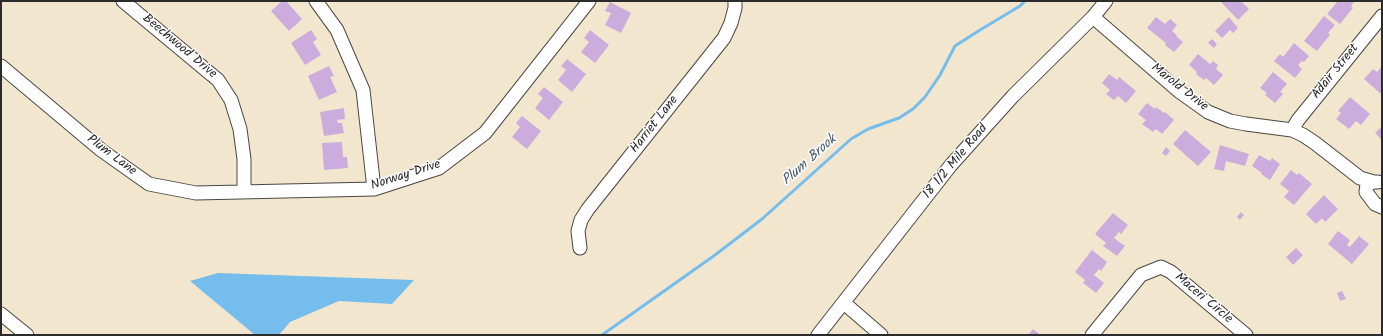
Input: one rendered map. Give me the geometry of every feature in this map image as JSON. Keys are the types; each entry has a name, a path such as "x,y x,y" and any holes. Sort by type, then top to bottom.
{"street":[{"name":"Beechwood Drive","path":"123,1 218,80 230,100 240,129 244,160 244,192"},
{"path":"316,1 337,30 363,90 374,189"},
{"name":"Norway Drive","path":"244,192 374,189 439,168 485,133 589,1"},
{"name":"Harriet Lane","path":"580,248 578,231 581,220 588,209 724,38 731,23 735,8 735,1"},
{"name":"18 1/2 Mile Road","path":"818,335 951,165 1013,96 1093,17 1106,1"},
{"name":"Adair Street","path":"1292,130 1298,120 1382,16"},
{"name":"Marold Drive","path":"1093,17 1180,92 1208,112 1220,118 1235,122 1292,130 1303,135 1360,178 1374,185 1375,204 1382,207"},
{"name":"Plum Lane","path":"1,66 101,150 149,184 196,193 244,192"},
{"name":"Maceri Circle","path":"1092,335 1141,275 1161,267 1172,272 1246,335"},
{"path":"844,303 881,335"},
{"path":"1,314 28,335"}],"water":[{"path":"218,273 414,280 392,304 339,301 290,322 279,335 255,335 190,281"}],"building":[{"path":"282,1 286,1 302,19 289,31 271,11"},
{"path":"1220,1 1241,1 1249,9 1238,20"},
{"path":"1338,1 1355,1 1351,6 1353,8 1340,24 1327,14"},
{"path":"610,2 631,13 621,33 605,25 611,13 605,11"},
{"path":"1324,16 1335,25 1328,33 1330,35 1317,51 1304,41"},
{"path":"1156,17 1165,24 1170,19 1177,25 1172,31 1183,42 1174,52 1165,45 1166,43 1147,28"},
{"path":"1229,17 1238,28 1233,33 1230,30 1222,38 1215,31"},
{"path":"311,30 317,39 313,42 321,55 305,65 291,43"},
{"path":"590,30 609,45 595,63 581,52 589,42 584,38"},
{"path":"1212,39 1217,44 1214,48 1208,43"},
{"path":"1294,43 1309,56 1304,62 1302,61 1298,65 1302,69 1295,78 1274,61 1280,54 1283,57"},
{"path":"1198,54 1210,64 1213,61 1218,65 1216,69 1223,75 1214,85 1206,78 1204,80 1196,74 1197,72 1189,65"},
{"path":"567,59 586,74 572,92 558,80 566,70 561,66"},
{"path":"329,66 334,76 330,77 337,92 319,100 308,76"},
{"path":"1382,66 1382,92 1380,93 1364,79 1373,69 1377,72"},
{"path":"1273,72 1287,84 1280,92 1283,94 1275,103 1265,95 1267,93 1260,88"},
{"path":"1109,74 1117,80 1119,77 1136,91 1126,103 1118,96 1114,100 1106,94 1110,90 1102,83"},
{"path":"544,87 563,102 549,120 535,108 543,98 538,94"},
{"path":"1350,97 1370,114 1361,125 1356,121 1349,129 1336,119 1341,113 1338,111"},
{"path":"1147,103 1155,109 1156,107 1164,113 1165,112 1174,120 1162,134 1156,129 1153,132 1142,124 1146,120 1138,114"},
{"path":"344,108 345,119 337,120 338,123 342,123 344,133 324,136 320,112"},
{"path":"522,116 541,131 527,149 512,137 520,127 516,123"},
{"path":"1382,126 1382,140 1375,133"},
{"path":"1185,130 1211,152 1198,166 1173,144"},
{"path":"342,142 343,157 347,157 348,168 324,170 322,143"},
{"path":"1220,145 1249,154 1245,166 1226,161 1224,171 1214,169"},
{"path":"1166,147 1170,151 1166,156 1162,153"},
{"path":"1259,155 1270,161 1272,158 1280,164 1270,180 1252,166"},
{"path":"1291,170 1297,175 1299,173 1312,184 1294,205 1284,197 1289,191 1280,184"},
{"path":"1324,195 1338,209 1325,222 1322,218 1316,224 1306,214"},
{"path":"1241,212 1244,215 1240,220 1237,217"},
{"path":"1113,213 1128,225 1121,234 1119,232 1114,238 1125,246 1117,256 1103,246 1106,243 1095,234"},
{"path":"1338,231 1350,240 1347,245 1350,247 1359,236 1369,244 1352,264 1328,244"},
{"path":"1296,248 1303,255 1293,265 1286,257"},
{"path":"1092,250 1107,262 1101,271 1099,269 1094,275 1104,283 1096,293 1083,283 1085,280 1075,272"},
{"path":"1342,291 1346,299 1340,301 1337,293"},
{"path":"1033,329 1041,335 1028,335"}],"waterway":[{"name":"Plum Brook","path":"602,335 715,255 762,219 851,139 868,129 899,118 913,109 925,97 940,75 955,46 1020,6 1025,1"}]}
